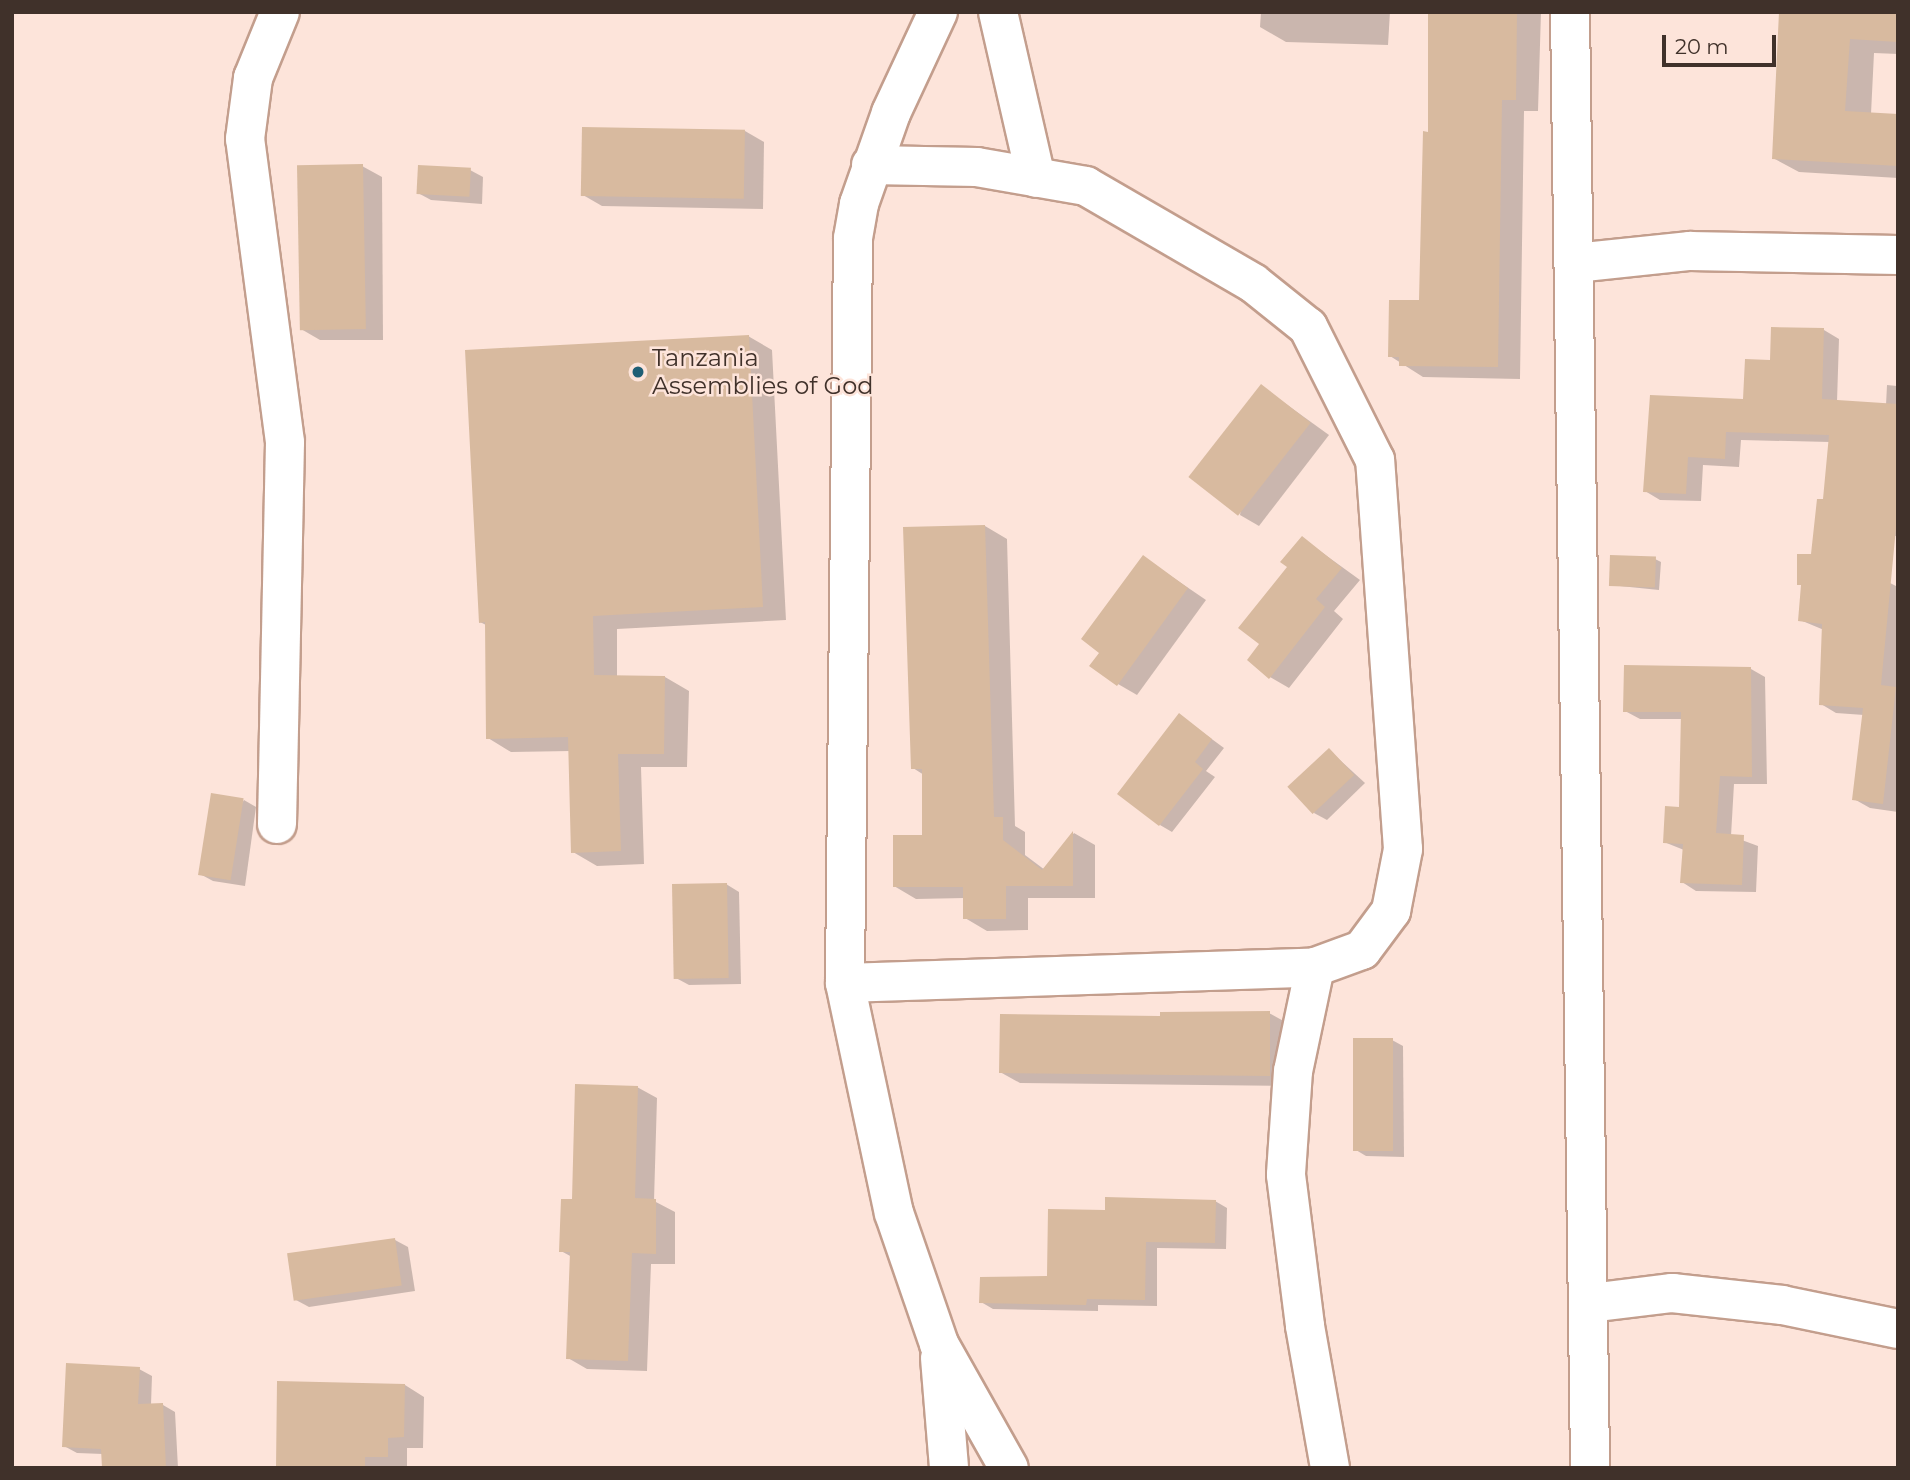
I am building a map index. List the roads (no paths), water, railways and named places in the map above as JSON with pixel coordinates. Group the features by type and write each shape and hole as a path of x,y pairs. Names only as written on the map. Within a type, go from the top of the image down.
{"street":[{"path":"277,824 285,442 245,139 253,78 280,12"},
{"path":"938,12 872,165 853,237 845,983 894,1213 939,1344 1009,1468"},
{"path":"998,12 1036,177"},
{"path":"1570,12 1590,1303 1590,1468"},
{"path":"845,983 1315,967 1362,950 1391,911 1403,849 1375,460 1308,327 1253,283 1086,186 976,167 872,165"},
{"path":"1575,263 1690,251 1898,255"},
{"path":"1315,967 1293,1072 1286,1175 1330,1468"},
{"path":"1590,1303 1672,1293 1782,1305 1898,1329"},
{"path":"939,1344 949,1468"}],"place":[{"name":"Tanzania Assemblies of God","path":"638,372"}]}
